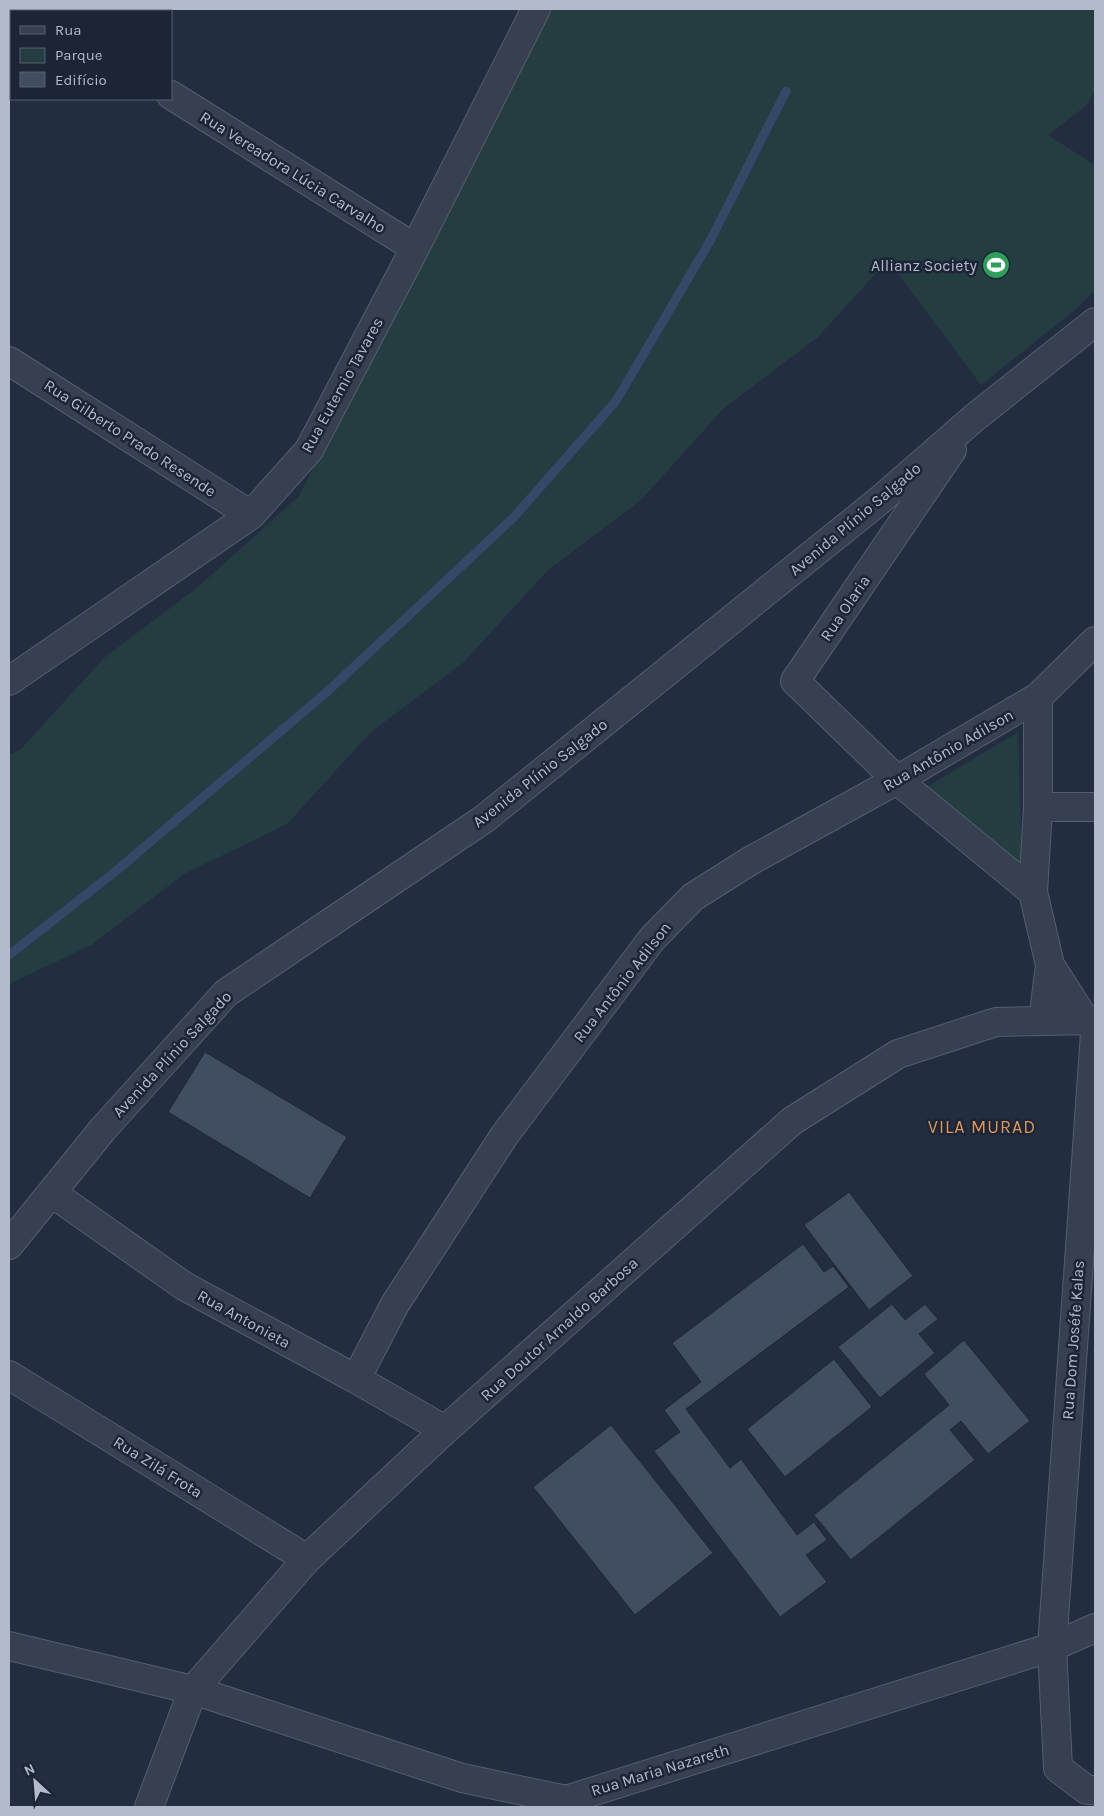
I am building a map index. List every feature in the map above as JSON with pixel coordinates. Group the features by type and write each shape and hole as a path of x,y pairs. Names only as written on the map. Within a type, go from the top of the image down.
{"street":[{"name":"Rua Eutemio Tavares","path":"9,681 252,515 309,450 415,248 536,9"},
{"name":"Rua Vereadora Lúcia Carvalho","path":"172,96 415,248"},
{"name":"Avenida Plínio Salgado","path":"9,1245 103,1129 226,993 484,819 880,500 974,418 1095,322"},
{"name":"Rua Gilberto Prado Resende","path":"9,360 252,515"},
{"name":"Rua Olaria","path":"897,780 795,681 974,418"},
{"name":"Rua Antônio Adilson","path":"356,1380 395,1304 504,1136 652,939 693,897 750,861 897,780 1038,697 1095,641"},
{"path":"1038,697 1038,807 1033,892 1050,965 1043,1021"},
{"path":"897,780 1033,892"},
{"path":"1038,807 1095,807"},
{"path":"1050,965 1092,1024"},
{"name":"Rua Doutor Arnaldo Barbosa","path":"149,1807 193,1690 307,1560 445,1430 792,1121 898,1054 996,1022 1043,1021 1092,1024"},
{"name":"Rua Dom Joséfe Kalas","path":"1092,1024 1052,1647 1058,1768 1087,1790 1095,1790"},
{"name":"Rua Antonieta","path":"52,1193 184,1286 445,1430"},
{"name":"Rua Zilá Frota","path":"9,1375 307,1560"},
{"name":"Rua Maria Nazareth","path":"9,1646 193,1690 462,1778 566,1800 1052,1647 1095,1628"}],"green space":[{"path":"551,9 1095,9 1095,90 1087,105 1048,135 1095,165 1095,290 1076,309 981,385 888,260 818,337 724,408 641,500 548,570 464,662 371,732 287,824 184,874 91,945 9,984 9,755 21,749 105,657 198,587 299,496"},
{"path":"1018,732 1022,863 925,788"}],"building":[{"path":"205,1052 347,1137 310,1198 168,1112"},
{"path":"849,1192 913,1276 869,1310 804,1225"},
{"path":"803,1244 824,1272 833,1266 849,1287 686,1409 730,1468 741,1459 797,1535 814,1522 827,1540 806,1555 827,1582 780,1617 654,1451 680,1432 664,1410 701,1382 672,1343"},
{"path":"892,1304 905,1320 925,1304 938,1319 919,1334 935,1353 880,1398 838,1347"},
{"path":"964,1340 1030,1421 988,1454 961,1421 950,1430 975,1460 851,1560 814,1515 949,1405 924,1374"},
{"path":"834,1359 872,1407 785,1477 747,1429"},
{"path":"611,1425 713,1553 635,1615 533,1487"}],"waterway":[{"path":"9,955 116,871 328,691 514,517 616,401 710,241 786,91"}],"place":[{"name":"Allianz Society","path":"996,265"}],"district":[{"name":"VILA MURAD","path":"982,1127"}]}
